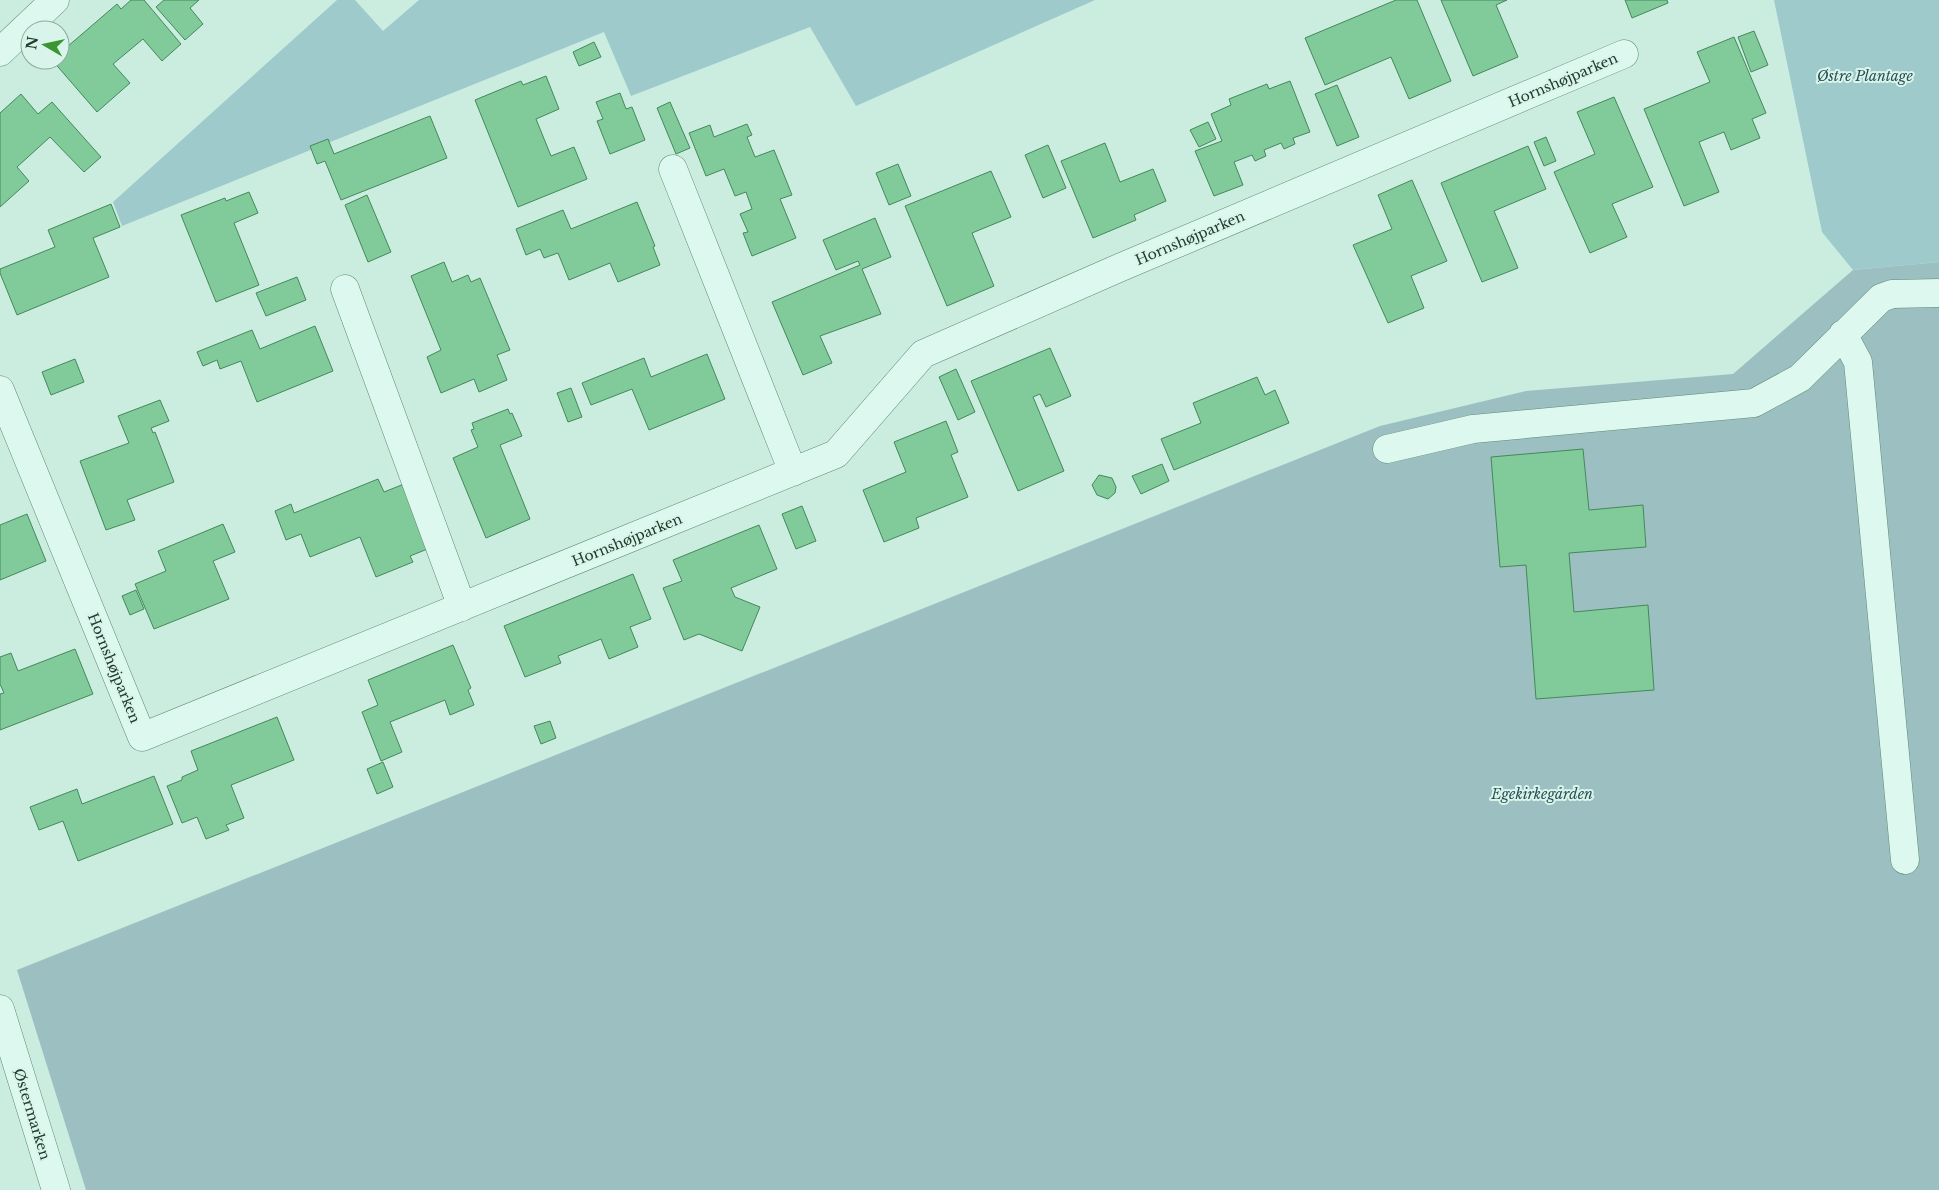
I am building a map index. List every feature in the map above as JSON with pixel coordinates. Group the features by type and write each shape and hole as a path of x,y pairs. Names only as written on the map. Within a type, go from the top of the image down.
{"street":[{"path":"0,52 55,0"},
{"name":"Hornshøjparken","path":"0,390 142,737 836,454 924,354 1128,264 1624,54"},
{"path":"673,169 793,472"},
{"path":"345,290 462,607"},
{"path":"1387,448 1473,428 1754,403 1800,378 1881,298 1892,294 1939,293"},
{"path":"1843,334 1858,362 1905,860"},
{"name":"Østermarken","path":"0,1009 56,1190"}],"green space":[{"path":"337,0 355,0 383,31 419,0 1095,0 856,106 810,27 631,96 604,32 122,226 113,202"},
{"name":"Østre Plantage","path":"1774,0 1939,0 1939,262 1853,270 1822,232"},
{"name":"Egekirkegården","path":"1939,262 1939,1190 86,1190 17,970 1380,426 1526,391 1733,374 1853,270"}],"building":[{"path":"131,0 144,0 181,44 162,61 143,39 113,64 130,83 97,112 61,70 70,70 70,44 117,4 121,9"},
{"path":"164,0 199,0 190,8 203,24 185,40 156,7"},
{"path":"1396,0 1417,0 1451,81 1409,99 1391,57 1325,85 1305,38"},
{"path":"1441,0 1507,0 1496,5 1518,57 1473,76"},
{"path":"1625,0 1667,0 1668,3 1632,18"},
{"path":"1754,31 1768,65 1751,72 1738,37"},
{"path":"1734,37 1766,113 1752,119 1760,138 1731,150 1724,132 1699,142 1719,192 1684,206 1644,109 1710,82 1697,52"},
{"path":"594,42 601,57 579,66 573,52"},
{"path":"546,76 559,109 536,119 551,156 574,147 587,179 518,207 475,100 521,81 523,85"},
{"path":"1290,81 1310,132 1293,138 1295,144 1284,149 1281,143 1264,150 1266,156 1255,161 1252,155 1234,162 1243,185 1214,196 1195,151 1222,141 1211,114 1231,105 1229,99 1267,84 1269,89"},
{"path":"1337,85 1359,137 1337,146 1315,94"},
{"path":"620,93 626,109 632,107 645,140 610,154 597,121 603,119 596,102"},
{"path":"21,94 38,114 52,102 101,157 84,172 50,137 17,167 29,181 0,207 0,113"},
{"path":"1614,97 1653,187 1612,204 1627,237 1590,253 1554,172 1595,154 1577,112"},
{"path":"670,102 690,148 676,154 657,108"},
{"path":"430,116 447,158 341,200 325,161 317,164 310,146 328,139 334,154"},
{"path":"1208,122 1216,139 1199,147 1190,130"},
{"path":"747,124 752,135 747,137 755,157 774,150 792,195 780,199 796,238 752,256 743,233 748,232 740,214 752,209 746,192 735,196 724,169 706,176 689,133 710,125 714,137"},
{"path":"1546,137 1556,161 1544,166 1534,142"},
{"path":"1105,143 1120,182 1153,169 1166,201 1134,215 1136,220 1093,238 1061,161"},
{"path":"1048,145 1066,188 1043,198 1025,155"},
{"path":"1528,146 1546,189 1494,211 1518,268 1482,282 1441,183"},
{"path":"898,164 911,196 889,205 876,173"},
{"path":"991,171 1011,217 972,233 994,286 947,306 905,206"},
{"path":"1412,180 1447,261 1411,276 1424,308 1388,323 1353,245 1392,229 1378,195"},
{"path":"249,192 258,213 234,223 259,285 216,302 181,215 225,198 226,201"},
{"path":"367,195 391,252 368,262 345,205"},
{"path":"637,202 655,246 653,247 660,265 618,282 610,263 569,280 558,253 544,258 540,249 526,255 516,229 563,210 571,229"},
{"path":"111,204 120,227 93,238 109,277 17,315 0,269 55,247 48,230"},
{"path":"875,218 891,257 862,269 881,314 820,336 832,363 803,375 772,302 860,265 858,261 836,270 823,240"},
{"path":"444,262 452,282 468,275 471,282 480,278 510,350 497,355 507,380 479,392 474,379 441,393 427,357 441,350 411,276"},
{"path":"297,277 306,300 266,316 256,293"},
{"path":"315,326 333,371 257,402 241,361 220,369 217,360 203,366 197,352 252,330 260,349"},
{"path":"1050,348 1071,396 1046,407 1040,394 1033,397 1064,471 1018,491 971,381"},
{"path":"707,354 725,399 649,430 632,389 591,405 582,383 644,358 651,377"},
{"path":"75,359 84,382 51,395 42,372"},
{"path":"956,369 975,412 958,420 939,377"},
{"path":"1257,377 1265,395 1275,390 1289,423 1174,470 1161,439 1201,423 1193,403"},
{"path":"571,388 582,417 568,422 557,393"},
{"path":"160,400 169,421 151,428 153,433 155,432 174,482 127,500 135,520 106,530 80,461 129,443 118,416"},
{"path":"508,409 510,414 512,413 522,436 500,445 530,519 486,538 453,458 478,447 471,430 474,429 472,423"},
{"path":"946,421 958,452 951,455 968,497 916,518 919,528 884,542 863,490 906,472 894,442"},
{"path":"1583,449 1589,510 1643,505 1646,547 1569,553 1574,612 1648,605 1654,690 1536,699 1526,565 1500,567 1491,457"},
{"path":"1162,464 1169,481 1141,494 1132,476"},
{"path":"1099,475 1112,478 1116,487 1115,493 1108,499 1097,495 1092,485"},
{"path":"378,479 384,492 404,484 430,548 410,556 413,562 376,577 360,537 310,557 301,534 286,540 275,511 291,504 294,513"},
{"path":"802,506 816,541 796,549 782,514"},
{"path":"27,514 46,561 0,580 0,525"},
{"path":"223,524 235,552 213,561 229,599 154,629 135,584 166,571 158,551"},
{"path":"759,525 777,569 731,588 735,597 760,607 742,651 699,634 684,640 663,588 682,581 673,560"},
{"path":"633,574 651,619 630,627 638,647 609,659 601,639 558,656 561,663 525,677 504,626"},
{"path":"136,590 144,609 130,615 122,596"},
{"path":"453,645 471,688 468,690 474,705 450,715 445,700 390,722 402,752 381,761 362,712 378,705 368,680"},
{"path":"75,649 93,694 0,730 0,694 4,693 0,684 0,657 11,653 18,671"},
{"path":"277,717 294,760 231,785 244,818 226,825 229,830 206,839 197,817 182,823 167,786 182,780 182,777 198,770 191,751"},
{"path":"550,721 556,738 541,744 534,726"},
{"path":"383,762 393,787 377,794 367,769"},
{"path":"154,776 173,824 78,861 63,821 39,830 30,807 77,789 82,804"}]}
